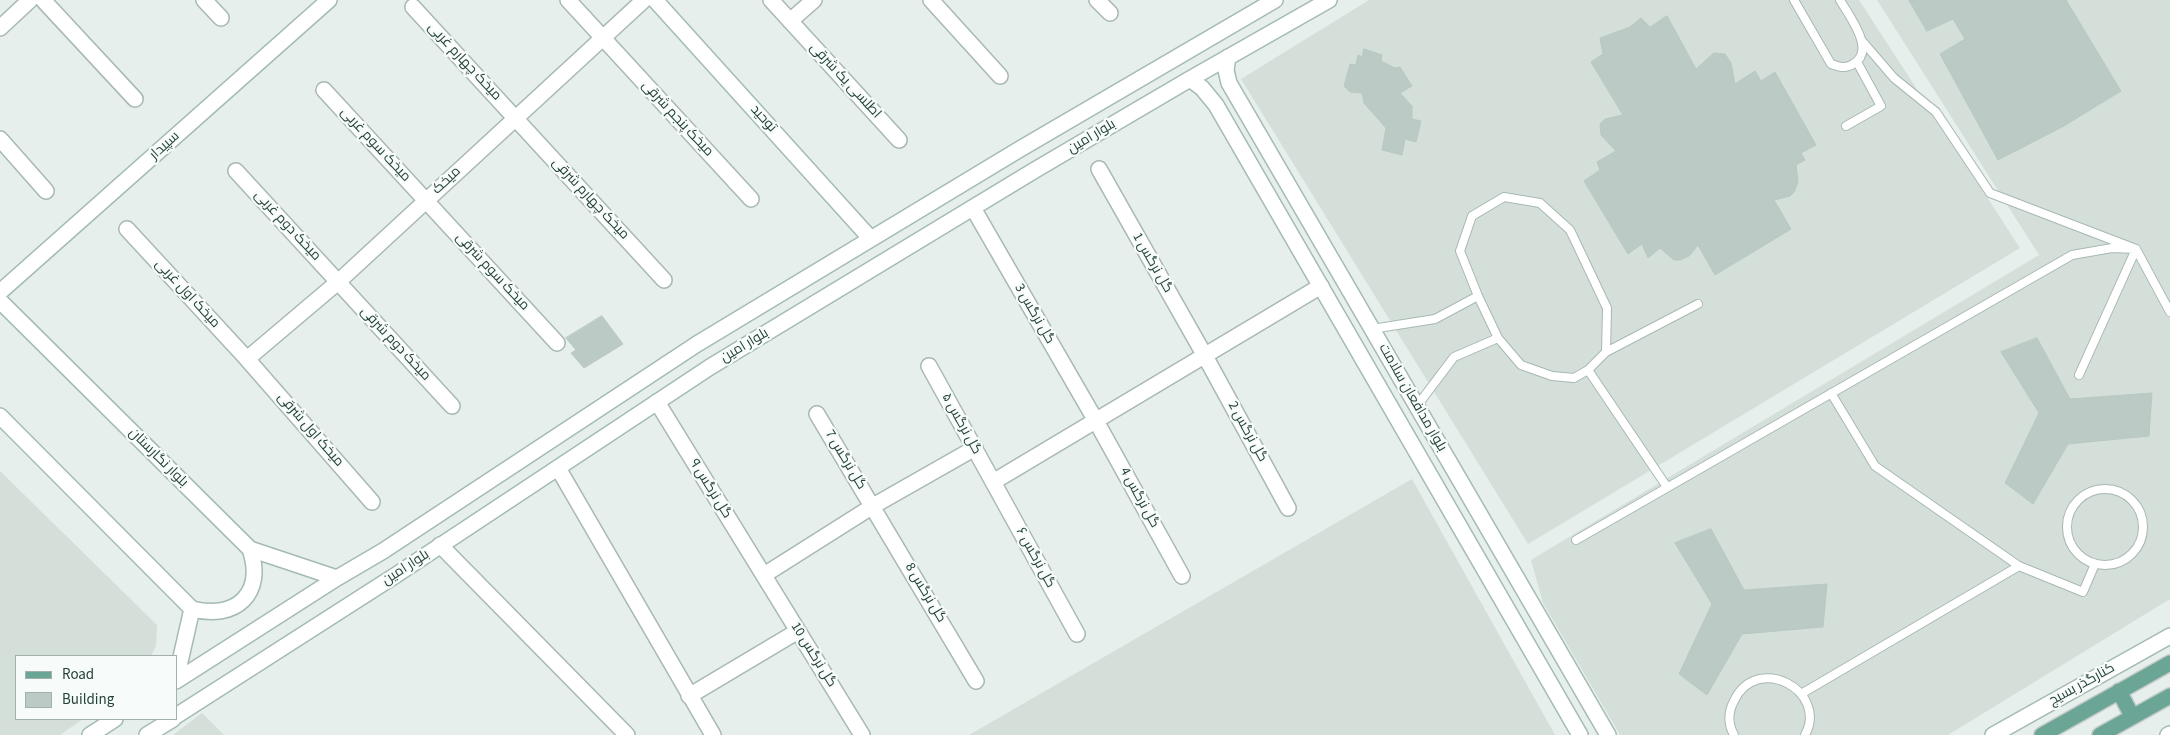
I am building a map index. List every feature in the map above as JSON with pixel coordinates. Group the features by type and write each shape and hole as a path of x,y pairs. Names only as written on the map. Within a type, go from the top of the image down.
{"main road":[{"path":"2042,735 2170,663"},
{"path":"2119,690 2132,716"},
{"path":"2100,735 2170,696"}],"street":[{"path":"0,28 30,0"},
{"path":"42,0 135,99"},
{"path":"204,0 221,18"},
{"name":"سپیدار","path":"0,292 329,0"},
{"name":"میخک پنجم شرقی","path":"568,0 751,199"},
{"name":"میخک","path":"247,359 338,282 644,0"},
{"name":"توحید","path":"655,0 871,239"},
{"name":"اطلسی یک شرقی","path":"770,0 899,140"},
{"path":"790,21 814,0"},
{"path":"931,0 1000,76"},
{"path":"1098,0 1110,13"},
{"name":"بلوار امین","path":"178,679 384,551 697,344 1020,149 1275,0"},
{"name":"بلوار امین","path":"178,715 440,546 710,367 1035,170 1329,0"},
{"name":"میخک چهارم غربی","path":"413,7 516,118"},
{"name":"بلوار مدافعان سلامت","path":"1228,57 1226,70 1229,83 1608,735"},
{"name":"بلوار مدافعان سلامت","path":"1190,79 1202,88 1216,105 1580,735"},
{"name":"میخک سوم غربی","path":"324,90 426,201"},
{"path":"1216,105 1220,94 1225,91 1235,93"},
{"name":"میخک چهارم شرقی","path":"516,118 664,280"},
{"path":"0,139 46,192"},
{"path":"1020,149 1035,170"},
{"name":"گل نرگس 1","path":"1099,169 1205,356"},
{"name":"میخک دوم غربی","path":"236,171 338,282"},
{"name":"میخک سوم شرقی","path":"426,201 558,343"},
{"name":"گل نرگس 3","path":"973,208 1096,421"},
{"name":"میخک اول غربی","path":"127,229 247,359"},
{"name":"میخک دوم شرقی","path":"338,282 452,406"},
{"path":"993,482 1321,286"},
{"name":"بلوار نگارستان","path":"0,302 250,549 338,578"},
{"path":"697,344 710,367"},
{"name":"گل نرگس 2","path":"1205,356 1288,508"},
{"name":"میخک اول شرقی","path":"247,359 372,502"},
{"name":"گل نرگس ۵","path":"929,366 993,482"},
{"name":"گل نرگس ۹","path":"657,402 764,575"},
{"name":"گل نرگس 7","path":"817,414 873,506"},
{"path":"0,416 192,609 205,612 219,612 235,607 248,595 254,579 255,564 250,549"},
{"name":"گل نرگس 4","path":"1096,421 1182,576"},
{"path":"764,575 873,506 974,448"},
{"path":"558,468 713,735"},
{"path":"1438,488 1446,489 1453,486 1458,477"},
{"name":"گل نرگس ۶","path":"993,482 1077,634"},
{"name":"گل نرگس 8","path":"873,506 976,680"},
{"path":"1462,530 1466,522 1473,518 1482,519"},
{"path":"440,546 626,735"},
{"name":"گل نرگس 10","path":"764,575 862,735"},
{"path":"178,671 192,609"},
{"path":"690,696 798,631"},
{"name":"کنارگذر بسیج","path":"1993,735 2170,636"},
{"path":"90,735 113,720"},
{"path":"148,735 171,720"}],"lane":[{"path":"1794,0 1831,64 1845,68 1857,62 1861,56 1863,42"},
{"path":"1840,0 1863,42 1894,78 1936,112 1990,193 2136,249 2170,312"},
{"path":"1846,126 1881,106 1857,62"},
{"path":"1606,352 1607,308 1570,230 1540,203 1504,197 1472,216 1460,251 1478,296 1498,338 1521,365 1552,376 1574,378 1588,370 1606,352 1698,304"},
{"path":"1576,540 2072,255 2112,248 2136,249"},
{"path":"2078,375 2136,249"},
{"path":"1372,329 1435,319 1478,296"},
{"path":"1417,406 1454,357 1498,338"},
{"path":"1588,370 1667,487"},
{"path":"1831,394 1875,466 2020,566 2083,592 2095,564"},
{"path":"2109,488 2122,492 2132,500 2139,511 2142,522 2142,535 2138,546 2130,555 2119,562 2107,565 2095,564 2084,559 2075,551 2069,540 2066,528 2068,514 2074,503 2084,494 2096,489 2109,488"},
{"path":"1801,694 2020,566"},
{"path":"1734,735 1729,719 1736,695 1745,686 1756,680 1768,678 1781,680 1792,685 1801,694 1807,705 1809,718 1805,735"}],"shaded area":[{"path":"1369,0 1859,0 2020,248 1528,544 1241,79"},
{"path":"1877,0 2170,0 2170,599 1948,735 1620,735 1543,603 1531,560 2039,255"},
{"path":"0,471 157,625 156,646 152,655 15,655 15,720 82,720 60,735 0,735"},
{"path":"1412,479 1555,735 969,735"},
{"path":"202,713 224,735 173,735"}],"building":[{"path":"1909,0 2066,0 2121,91 2064,126 1998,160 1940,54 1965,39 1953,19 1927,31"},
{"path":"1667,16 1696,69 1714,53 1725,54 1731,63 1735,84 1755,71 1761,81 1775,72 1816,145 1801,153 1805,160 1796,165 1798,182 1794,192 1790,196 1774,200 1791,229 1715,275 1698,245 1689,256 1680,260 1674,260 1660,248 1648,258 1642,244 1628,254 1584,181 1600,170 1597,162 1616,151 1601,135 1600,124 1605,119 1623,115 1591,62 1603,54 1600,38 1630,27 1641,18 1650,27"},
{"path":"1364,49 1382,55 1381,61 1395,68 1400,67 1412,86 1400,93 1412,106 1412,119 1421,121 1416,142 1405,139 1402,155 1382,150 1386,128 1364,103 1362,93 1350,92 1344,86 1350,64 1356,65 1358,55 1362,57"},
{"path":"602,316 623,344 584,368 571,353 576,350 566,338"},
{"path":"2037,338 2070,399 2152,393 2149,436 2068,444 2033,504 2005,483 2039,413 2001,352"},
{"path":"1711,529 1744,590 1827,584 1823,627 1742,634 1707,695 1679,674 1712,604 1675,543"}]}
